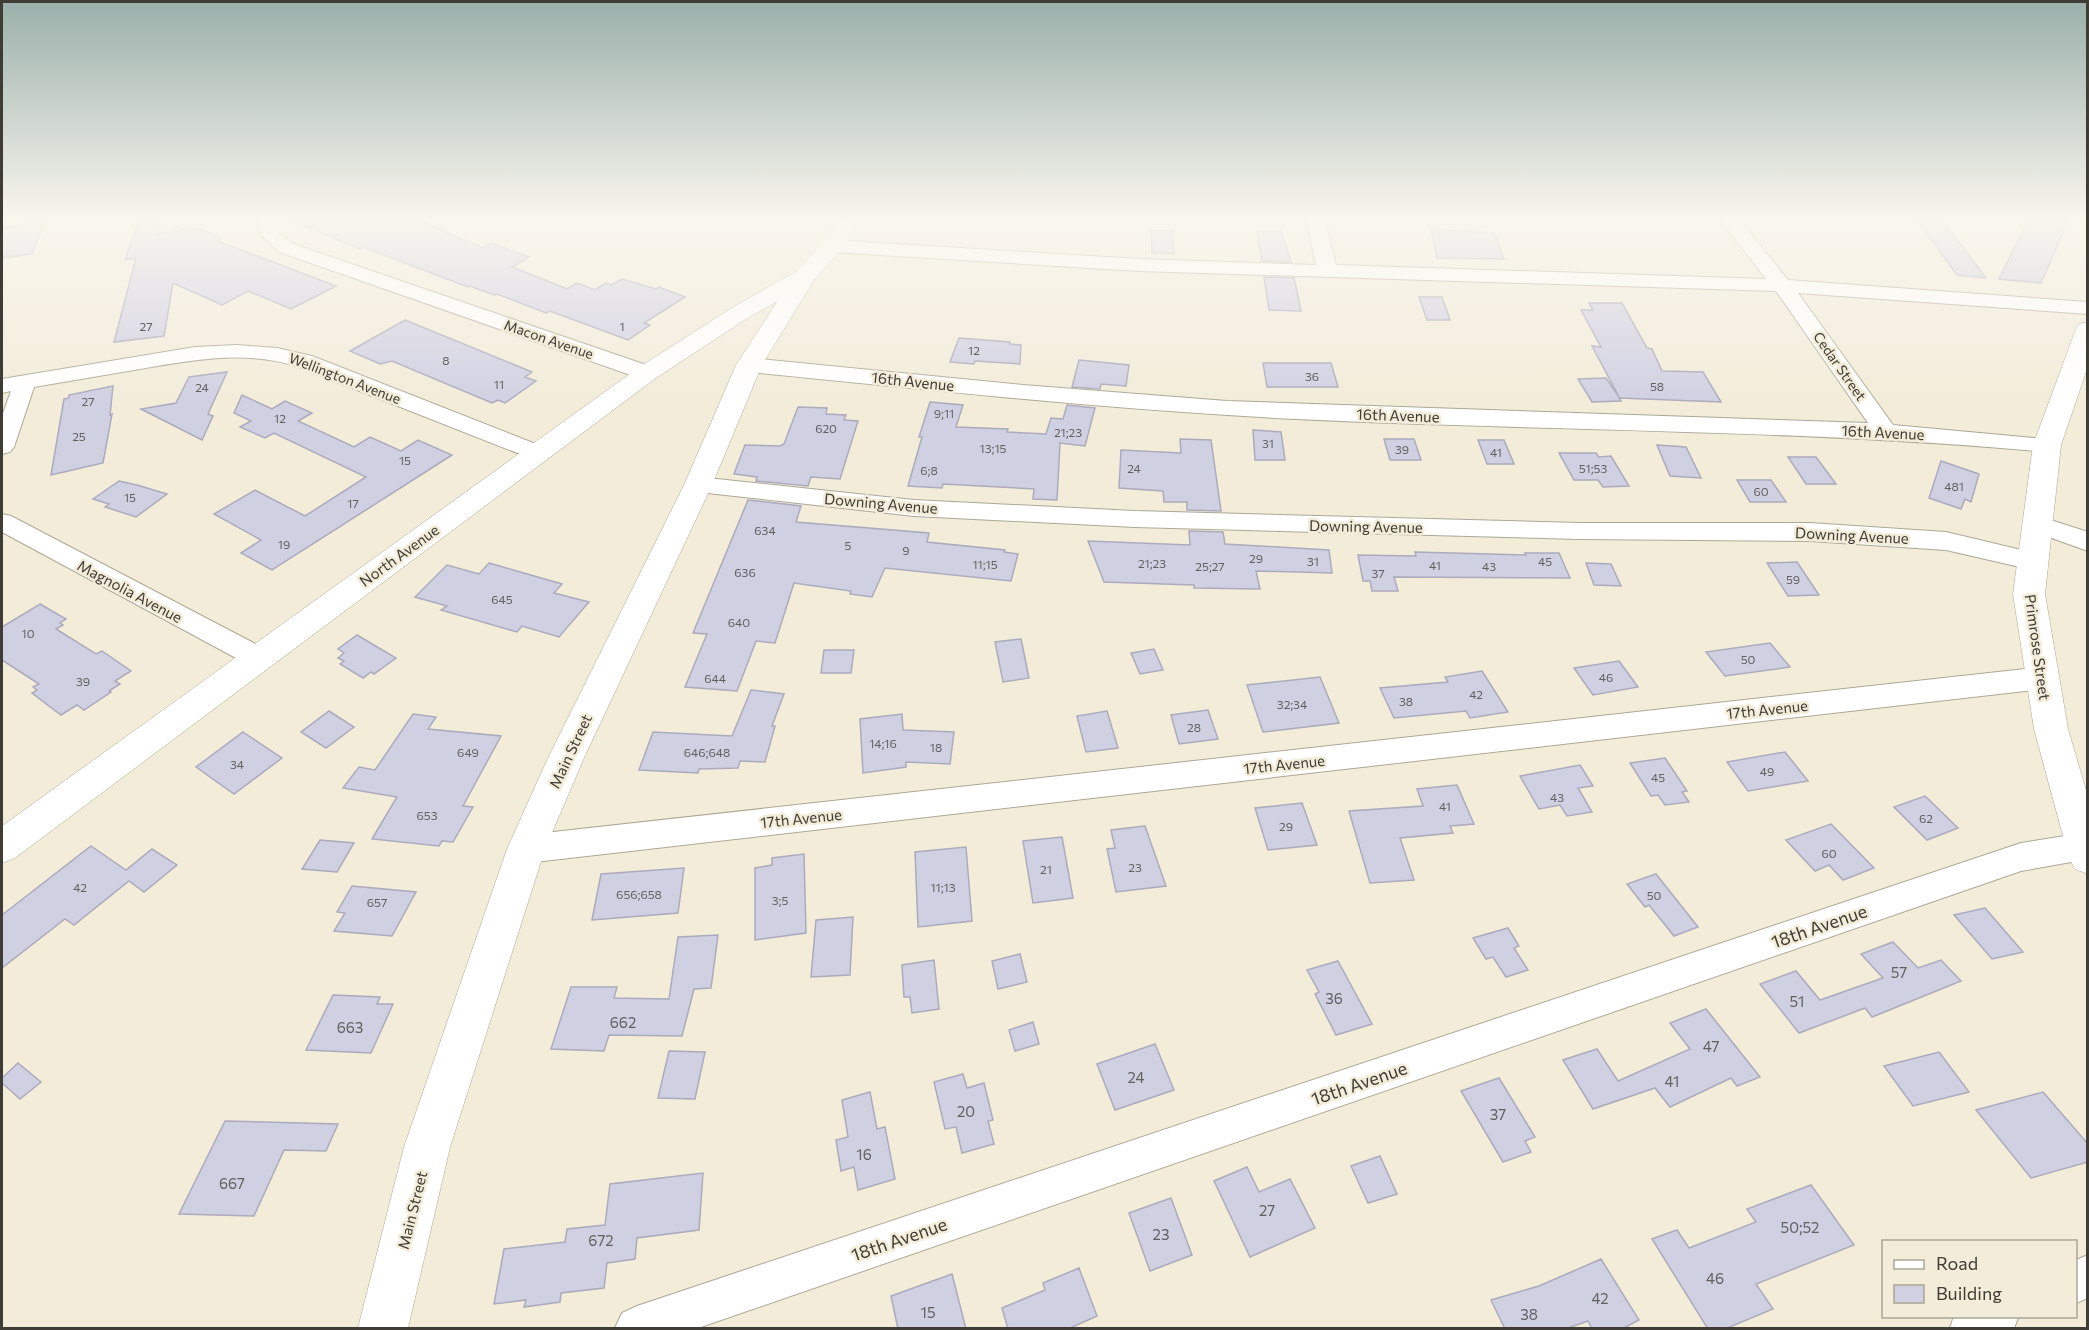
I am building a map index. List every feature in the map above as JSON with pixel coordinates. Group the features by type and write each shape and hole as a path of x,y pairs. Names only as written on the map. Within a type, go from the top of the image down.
{"main road":[{"name":"North Avenue","path":"2,847 647,373 738,314 800,279"},
{"name":"Main Street","path":"383,1329 427,1147 526,849 566,758 698,485 749,365 803,279"},
{"name":"Primrose Street","path":"2085,853 2059,761 2042,678 2029,594 2047,445 2088,329"}],"street":[{"name":"Macon Avenue","path":"376,279 647,373"},
{"path":"1601,279 1781,285 2088,308"},
{"name":"Cedar Street","path":"1776,279 1802,311 1885,431"},
{"name":"Wellington Avenue","path":"2,386 195,353 268,352 304,361 538,453"},
{"name":"16th Avenue","path":"749,365 1143,403 1298,412 1885,431 2047,445"},
{"path":"2,447 25,382"},
{"name":"Downing Avenue","path":"698,485 914,508 1123,518 1543,530 1810,532 1946,541 2033,561"},
{"name":"Magnolia Avenue","path":"2,522 259,658"},
{"path":"2038,524 2088,542"},
{"name":"17th Avenue","path":"526,849 2042,678"},
{"name":"18th Avenue","path":"637,1329 2021,857 2085,853"},
{"path":"1971,1329 1996,1318"}],"building":[{"path":"130,279 318,279 336,286 291,309 248,291 222,305 173,283 164,336 114,342"},
{"path":"447,279 542,279 567,289 577,283 595,290 606,283 611,285 622,279 656,289 659,287 685,297 644,323 650,325 628,340 550,311 546,313 497,294"},
{"path":"1264,279 1294,279 1301,311 1269,310"},
{"path":"2000,279 2043,279 2041,283"},
{"path":"1419,297 1442,297 1450,320 1427,320"},
{"path":"1589,303 1622,303 1647,348 1652,349 1662,371 1703,372 1721,402 1619,398 1621,401 1592,402 1578,379 1606,378 1619,397 1592,346 1601,347 1581,310 1593,310"},
{"path":"405,320 532,372 525,377 536,381 505,403 498,400 492,403 392,361 380,364 350,351"},
{"path":"959,338 1021,345 1020,364 950,362"},
{"path":"1079,360 1129,365 1126,386 1101,384 1100,389 1072,387"},
{"path":"1263,363 1331,363 1338,387 1267,387"},
{"path":"227,372 208,414 213,416 202,440 141,409 176,403 189,377"},
{"path":"113,386 110,415 112,414 103,463 51,475 64,399 69,398 69,395"},
{"path":"242,395 272,409 285,401 312,413 298,421 354,447 370,437 401,451 418,440 452,455 272,570 241,553 261,540 214,514 255,490 305,516 366,477 274,433 265,438 240,427 251,421 234,413"},
{"path":"930,402 963,405 956,427 1008,429 1007,432 1046,434 1051,418 1063,419 1067,405 1095,408 1085,446 1060,443 1057,500 1033,499 1034,489 943,484 942,488 908,486"},
{"path":"798,407 827,408 826,414 846,415 844,420 858,421 840,479 811,477 808,486 756,481 757,477 734,474 745,445 780,446 784,444"},
{"path":"1253,430 1281,432 1285,460 1255,460"},
{"path":"1180,439 1211,440 1221,511 1187,510 1187,502 1164,502 1163,491 1119,488 1121,450 1181,453"},
{"path":"1384,439 1414,439 1421,460 1390,460"},
{"path":"1478,440 1504,440 1514,464 1487,464"},
{"path":"1657,445 1686,447 1701,478 1670,476"},
{"path":"1559,453 1596,453 1599,457 1611,456 1629,486 1603,487 1598,480 1574,480"},
{"path":"1788,457 1816,457 1836,484 1806,484"},
{"path":"1941,461 1979,474 1971,502 1965,499 1961,509 1929,498"},
{"path":"1737,480 1771,480 1786,502 1750,502"},
{"path":"119,481 167,494 136,517 105,507 109,504 93,499"},
{"path":"748,500 801,506 796,522 929,533 927,542 1005,550 1004,552 1018,554 1011,581 885,568 872,597 850,594 851,591 794,583 775,643 756,641 737,691 685,687 707,634 693,633"},
{"path":"1189,531 1223,532 1225,544 1329,550 1332,573 1256,571 1260,589 1194,588 1194,585 1104,582 1088,541 1190,545"},
{"path":"1415,552 1526,555 1525,553 1559,553 1570,578 1394,577 1398,591 1372,591 1370,581 1363,581 1358,555 1416,556"},
{"path":"1797,562 1819,595 1788,596 1767,563"},
{"path":"489,563 562,584 554,593 589,602 559,637 522,626 517,632 441,610 447,606 415,597 447,565 479,574"},
{"path":"1586,563 1611,564 1621,586 1594,585"},
{"path":"40,604 66,619 60,623 63,625 56,629 96,654 102,651 131,671 115,681 120,684 109,691 111,692 84,710 77,705 61,715 32,693 37,690 33,687 39,684 2,660 2,627"},
{"path":"357,635 396,658 374,674 371,672 363,678 340,664 344,661 338,658 344,653 338,649"},
{"path":"1021,639 1029,678 1003,682 995,642"},
{"path":"1770,643 1790,667 1725,676 1706,652"},
{"path":"1154,649 1163,670 1140,674 1131,653"},
{"path":"824,650 854,650 851,673 821,673"},
{"path":"1619,661 1638,687 1593,695 1574,668"},
{"path":"1482,671 1508,712 1470,718 1466,711 1394,718 1380,688 1448,682 1445,677"},
{"path":"1320,677 1339,723 1263,732 1247,685"},
{"path":"751,690 784,694 772,726 775,726 765,762 740,761 738,768 699,769 698,773 639,770 653,732 732,736"},
{"path":"1208,710 1218,739 1179,744 1171,715"},
{"path":"329,711 354,727 326,748 301,732"},
{"path":"1107,711 1118,748 1086,752 1077,716"},
{"path":"413,714 436,717 428,729 501,736 463,806 473,807 453,842 442,841 439,846 372,839 397,797 343,788 359,767 375,770"},
{"path":"902,714 903,730 954,732 950,764 906,762 906,767 863,773 860,719"},
{"path":"243,732 282,758 234,794 196,767"},
{"path":"1785,752 1808,781 1748,791 1727,762"},
{"path":"1665,758 1687,791 1682,792 1689,802 1665,805 1658,795 1651,796 1630,763"},
{"path":"1580,765 1593,786 1578,788 1592,812 1567,816 1560,805 1539,809 1520,776"},
{"path":"1457,785 1474,824 1450,826 1453,833 1400,838 1414,880 1370,883 1349,811 1423,806 1417,789"},
{"path":"1925,796 1958,828 1927,840 1894,807"},
{"path":"1302,803 1317,845 1268,850 1255,808"},
{"path":"1831,824 1874,868 1843,880 1829,865 1815,871 1786,840"},
{"path":"1145,826 1166,886 1116,892 1107,849 1115,848 1111,830"},
{"path":"1062,837 1073,898 1033,903 1023,841"},
{"path":"320,840 354,843 337,872 302,869"},
{"path":"91,846 126,870 152,849 177,865 144,892 129,881 74,925 65,919 2,968 2,915"},
{"path":"966,847 972,921 918,927 915,852"},
{"path":"804,854 806,933 755,940 755,868 772,865 772,858"},
{"path":"684,868 678,913 592,920 601,874"},
{"path":"1656,874 1698,927 1674,936 1649,905 1645,907 1627,884"},
{"path":"352,886 416,892 392,936 334,931 345,913 337,912"},
{"path":"1985,908 2023,952 1992,959 1954,915"},
{"path":"853,917 850,975 811,977 816,920"},
{"path":"1508,928 1519,946 1514,948 1528,970 1506,977 1493,957 1486,959 1473,938"},
{"path":"718,935 711,988 694,989 682,1036 609,1035 604,1051 551,1049 571,987 617,987 614,998 669,999 678,937"},
{"path":"1893,942 1918,968 1941,960 1961,981 1872,1017 1865,1008 1799,1033 1760,984 1796,971 1820,1000 1883,978 1861,954"},
{"path":"1020,954 1027,982 998,989 992,961"},
{"path":"934,960 939,1009 912,1013 910,997 904,997 902,965"},
{"path":"1338,961 1372,1024 1336,1035 1315,994 1319,992 1307,970"},
{"path":"333,995 380,997 377,1004 393,1004 371,1053 306,1050"},
{"path":"1706,1009 1760,1077 1737,1086 1731,1078 1670,1107 1655,1088 1593,1109 1563,1060 1597,1049 1618,1081 1690,1049 1670,1023"},
{"path":"1033,1022 1039,1044 1015,1051 1009,1030"},
{"path":"1155,1044 1174,1090 1115,1110 1097,1064"},
{"path":"669,1051 705,1052 695,1099 658,1098"},
{"path":"1939,1052 1969,1092 1913,1106 1884,1066"},
{"path":"18,1063 41,1082 20,1099 2,1083 2,1078"},
{"path":"963,1074 967,1088 984,1083 993,1120 988,1121 994,1144 962,1153 956,1127 945,1129 934,1082"},
{"path":"1499,1078 1535,1137 1525,1141 1531,1152 1503,1162 1461,1091"},
{"path":"870,1092 877,1129 885,1127 895,1179 858,1190 854,1167 841,1171 836,1140 848,1137 842,1100"},
{"path":"2043,1092 2088,1144 2088,1162 2031,1178 1976,1110"},
{"path":"225,1121 338,1124 326,1151 284,1150 254,1216 179,1214"},
{"path":"1380,1156 1397,1194 1368,1203 1351,1166"},
{"path":"1247,1167 1259,1192 1290,1179 1315,1228 1250,1257 1214,1181"},
{"path":"703,1173 699,1230 637,1238 635,1259 607,1263 604,1288 561,1293 560,1302 524,1307 526,1300 494,1304 504,1249 565,1242 567,1229 605,1225 610,1184"},
{"path":"1811,1185 1854,1245 1756,1284 1773,1309 1725,1329 1708,1329 1652,1239 1677,1230 1689,1248 1756,1222 1747,1209"},
{"path":"1171,1198 1192,1255 1150,1271 1129,1213"},
{"path":"1601,1259 1639,1320 1622,1329 1592,1329 1588,1321 1565,1329 1505,1329 1491,1300 1539,1286"},
{"path":"1079,1268 1097,1316 1068,1329 1008,1329 1002,1308 1045,1290 1043,1283"},
{"path":"952,1274 966,1329 898,1329 891,1296"}]}
